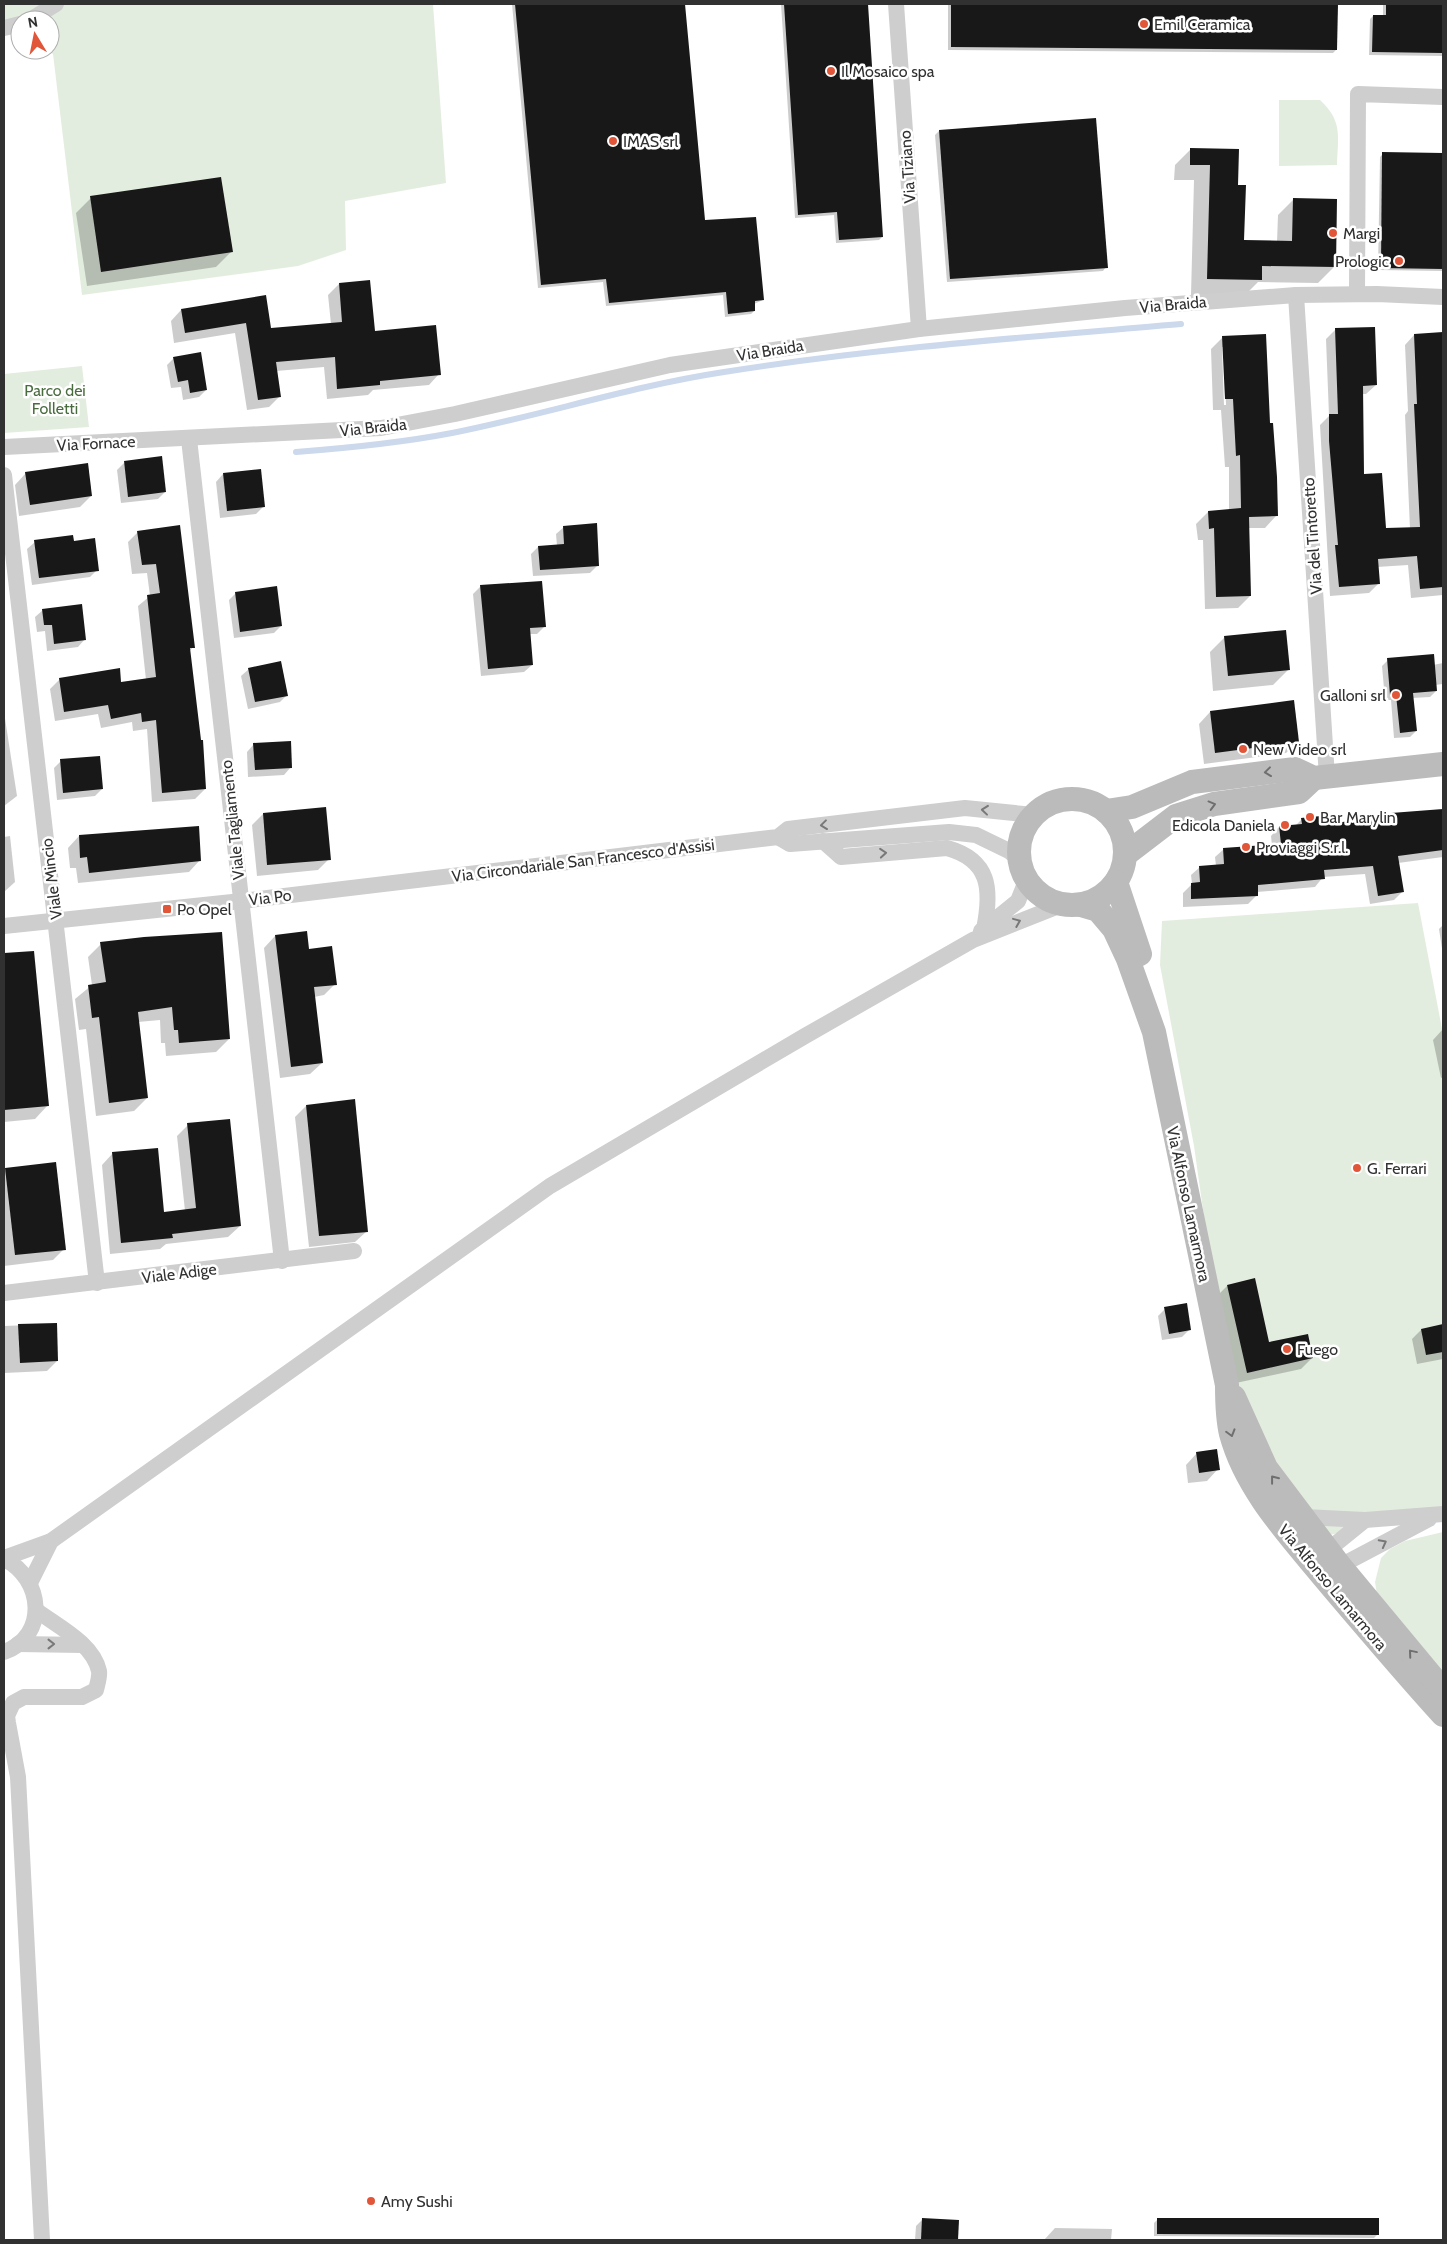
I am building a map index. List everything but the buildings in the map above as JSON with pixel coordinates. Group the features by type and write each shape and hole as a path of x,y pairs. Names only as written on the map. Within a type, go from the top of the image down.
{"street":[{"name":"Via Tiziano","path":"896,4 919,329"},
{"path":"1357,294 1358,94 1443,96"},
{"name":"Via Braida","path":"189,439 381,428 456,414 670,365 919,329 1180,303 1296,295 1357,294 1443,297"},
{"name":"Via del Tintoretto","path":"1296,295 1321,778"},
{"name":"Via Fornace","path":"4,447 189,439"},
{"name":"Viale Tagliamento","path":"189,439 282,1261"},
{"name":"Viale Mincio","path":"4,476 96,1283"},
{"path":"1106,811 1132,807 1192,782 1295,769 1321,778 1443,764"},
{"path":"1125,855 1176,816 1214,804 1299,792 1321,778"},
{"path":"4,1559 51,1541 550,1186 978,934 1018,901 1022,870 1019,843 1024,828 1034,815 1046,805 1061,800 1077,799 1092,803 1106,811 1121,830 1125,855 1123,869 1116,882 1095,900 1071,905 978,934"},
{"name":"Via Circondariale San Francesco d'Assisi","path":"387,883 778,837 788,829 965,808 1034,815"},
{"name":"Via Circondariale San Francesco d'Assisi","path":"778,837 790,844 949,832 976,835 1009,851 1042,896 1071,905 1098,910 1114,929 1128,959 1152,1023"},
{"path":"823,841 840,857 947,848 962,852 980,866 987,883 989,905 978,934"},
{"path":"1116,882 1142,961 1152,1023"},
{"name":"Via Po","path":"4,926 242,901 387,883"},
{"name":"Via Alfonso Lamarmora","path":"1152,1023 1227,1384 1227,1415 1231,1435 1250,1478 1279,1523 1390,1657 1443,1715"},
{"name":"Viale Adige","path":"4,1293 354,1251"},
{"name":"Via Alfonso Lamarmora","path":"1227,1384 1266,1468 1304,1517 1330,1560 1380,1631 1390,1657"},
{"name":"Via Alfonso Lamarmora","path":"1258,1492 1287,1517 1330,1560 1443,1690"},
{"path":"1304,1517 1365,1520 1439,1515"},
{"path":"1330,1560 1439,1515"},
{"path":"1330,1560 1365,1520"},
{"path":"30,1583 51,1541"},
{"path":"4,1559 14,1564 30,1583 35,1596 36,1610 27,1634 11,1648"},
{"path":"36,1610 83,1644 93,1656 100,1673 96,1690 82,1696 24,1697 13,1703 8,1716 18,1777 42,2240"},
{"path":"11,1648 83,1644"}],"green space":[{"path":"4,4 433,4 446,183 345,201 346,250 298,266 82,295 54,60 60,60 60,10 10,10 10,30 4,29"},
{"path":"1279,100 1320,100 1333,115 1336,122 1338,130 1337,165 1279,166"},
{"name":"Parco dei Folletti","path":"82,366 89,427 4,433 4,374"},
{"path":"1418,903 1443,1034 1443,1509 1308,1540 1230,1401 1194,1146 1160,965 1162,921"},
{"path":"1443,1532 1443,1683 1379,1607 1375,1582 1381,1558 1390,1549 1405,1541"}],"waterway":[{"path":"296,452 374,445 452,433 655,385 724,372 838,356 952,344 1181,324"}],"place":[{"name":"Emil Ceramica","path":"1144,24"},
{"name":"Il Mosaico spa","path":"831,71"},
{"name":"IMAS srl","path":"613,141"},
{"name":"Margi","path":"1333,233"},
{"name":"Prologic","path":"1399,261"},
{"name":"Galloni srl","path":"1396,695"},
{"name":"New Video srl","path":"1243,749"},
{"name":"Bar Marylin","path":"1310,817"},
{"name":"Edicola Daniela","path":"1285,825"},
{"name":"Proviaggi S.r.l.","path":"1246,847"},
{"name":"Po Opel","path":"167,909"},
{"name":"G. Ferrari","path":"1357,1168"},
{"name":"Fuego","path":"1287,1349"},
{"name":"Amy Sushi","path":"371,2201"}]}
